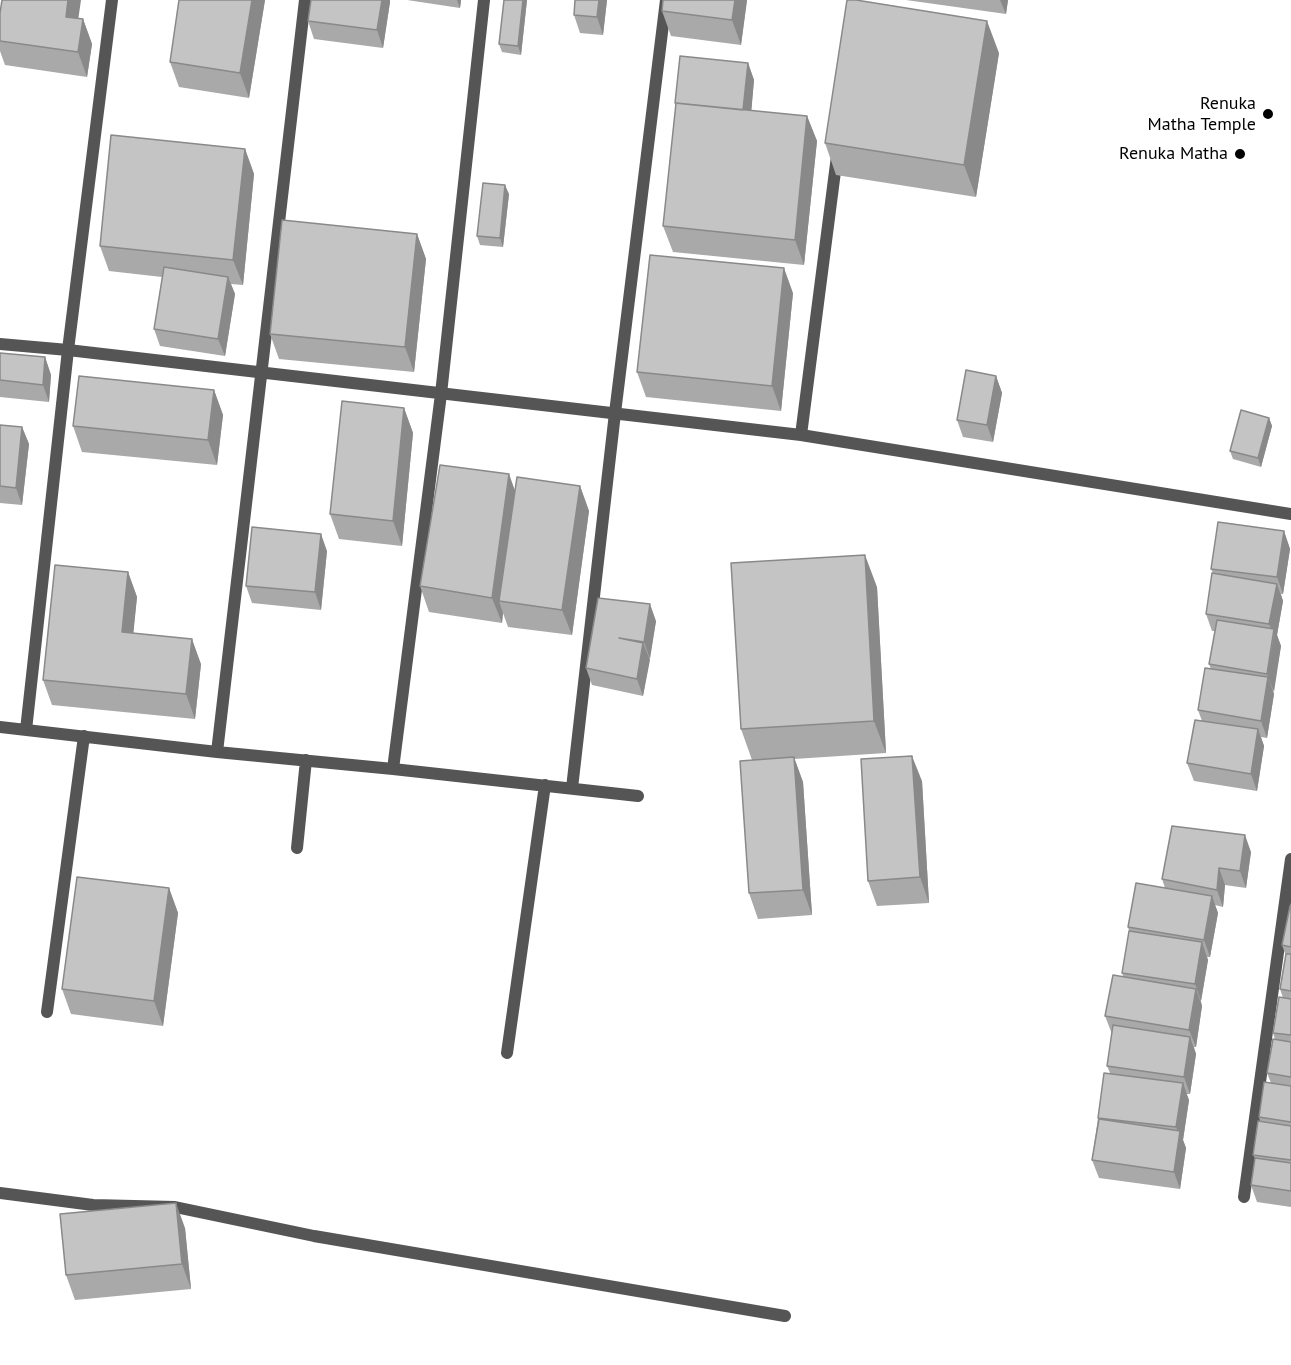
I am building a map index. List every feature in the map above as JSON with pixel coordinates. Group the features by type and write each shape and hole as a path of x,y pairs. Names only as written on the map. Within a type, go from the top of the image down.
{"street":[{"path":"26,730 68,350 112,0"},
{"path":"217,752 305,0"},
{"path":"393,769 441,394 484,0"},
{"path":"572,788 666,0"},
{"path":"801,435 839,139"},
{"path":"0,344 801,435 1291,514"},
{"path":"0,727 638,796"},
{"path":"47,1012 84,736"},
{"path":"297,848 306,760"},
{"path":"507,1053 545,785"},
{"path":"1245,1197 1291,859"},
{"path":"0,1193 93,1205 175,1207 315,1236 785,1316"}],"building":[{"path":"2,0 68,0 66,17 83,19 78,52 0,41"},
{"path":"179,0 252,0 240,73 170,62"},
{"path":"311,0 382,0 377,30 308,21"},
{"path":"504,0 523,0 518,46 499,44"},
{"path":"575,0 599,0 597,17 574,15"},
{"path":"663,0 735,0 732,20 662,11"},
{"path":"847,0 987,21 964,165 825,143"},
{"path":"680,56 748,63 743,110 675,103"},
{"path":"676,103 807,116 795,240 663,226"},
{"path":"111,135 245,149 233,260 100,246"},
{"path":"483,183 505,185 500,238 477,236"},
{"path":"282,220 417,234 405,347 270,334"},
{"path":"650,255 784,268 772,386 637,372"},
{"path":"164,267 228,277 218,339 154,329"},
{"path":"0,353 45,357 43,385 0,380"},
{"path":"966,370 996,376 987,425 957,420"},
{"path":"79,376 214,390 208,440 73,426"},
{"path":"342,401 404,408 393,521 330,514"},
{"path":"1241,410 1269,418 1258,458 1230,451"},
{"path":"0,425 22,427 16,488 0,486"},
{"path":"440,465 509,474 492,598 420,586"},
{"path":"517,477 580,486 562,610 499,601"},
{"path":"1218,522 1284,531 1277,577 1211,569"},
{"path":"252,527 321,534 315,592 246,586"},
{"path":"865,555 874,721 741,729 731,563"},
{"path":"55,565 128,572 122,632 192,639 186,694 43,680"},
{"path":"1212,573 1277,584 1269,624 1206,614"},
{"path":"598,598 650,604 644,642 619,638 643,643 637,679 586,668"},
{"path":"1217,620 1274,629 1267,674 1209,664"},
{"path":"1205,668 1268,677 1261,721 1198,710"},
{"path":"1195,720 1258,729 1251,774 1187,763"},
{"path":"912,756 920,877 868,881 861,759"},
{"path":"794,757 803,890 749,893 740,761"},
{"path":"1172,826 1245,835 1240,871 1219,868 1217,890 1162,879"},
{"path":"77,877 169,888 154,1001 62,989"},
{"path":"1136,883 1212,896 1204,940 1128,927"},
{"path":"1291,907 1291,947 1282,945"},
{"path":"1129,931 1202,942 1195,984 1122,973"},
{"path":"1286,954 1291,954 1291,991 1280,989"},
{"path":"1113,975 1196,989 1189,1030 1105,1016"},
{"path":"1279,997 1291,999 1291,1035 1273,1033"},
{"path":"1113,1025 1190,1037 1184,1077 1107,1066"},
{"path":"1273,1039 1291,1042 1291,1077 1267,1073"},
{"path":"1104,1073 1183,1083 1176,1127 1098,1118"},
{"path":"1264,1082 1291,1086 1291,1122 1259,1117"},
{"path":"1099,1119 1180,1131 1174,1172 1092,1160"},
{"path":"1258,1121 1291,1126 1291,1160 1253,1155"},
{"path":"1255,1158 1291,1163 1291,1191 1251,1185"},
{"path":"176,1203 182,1264 66,1275 60,1214"}],"place":[{"name":"Renuka Matha Temple","path":"1268,114"},
{"name":"Renuka Matha","path":"1240,154"}]}
